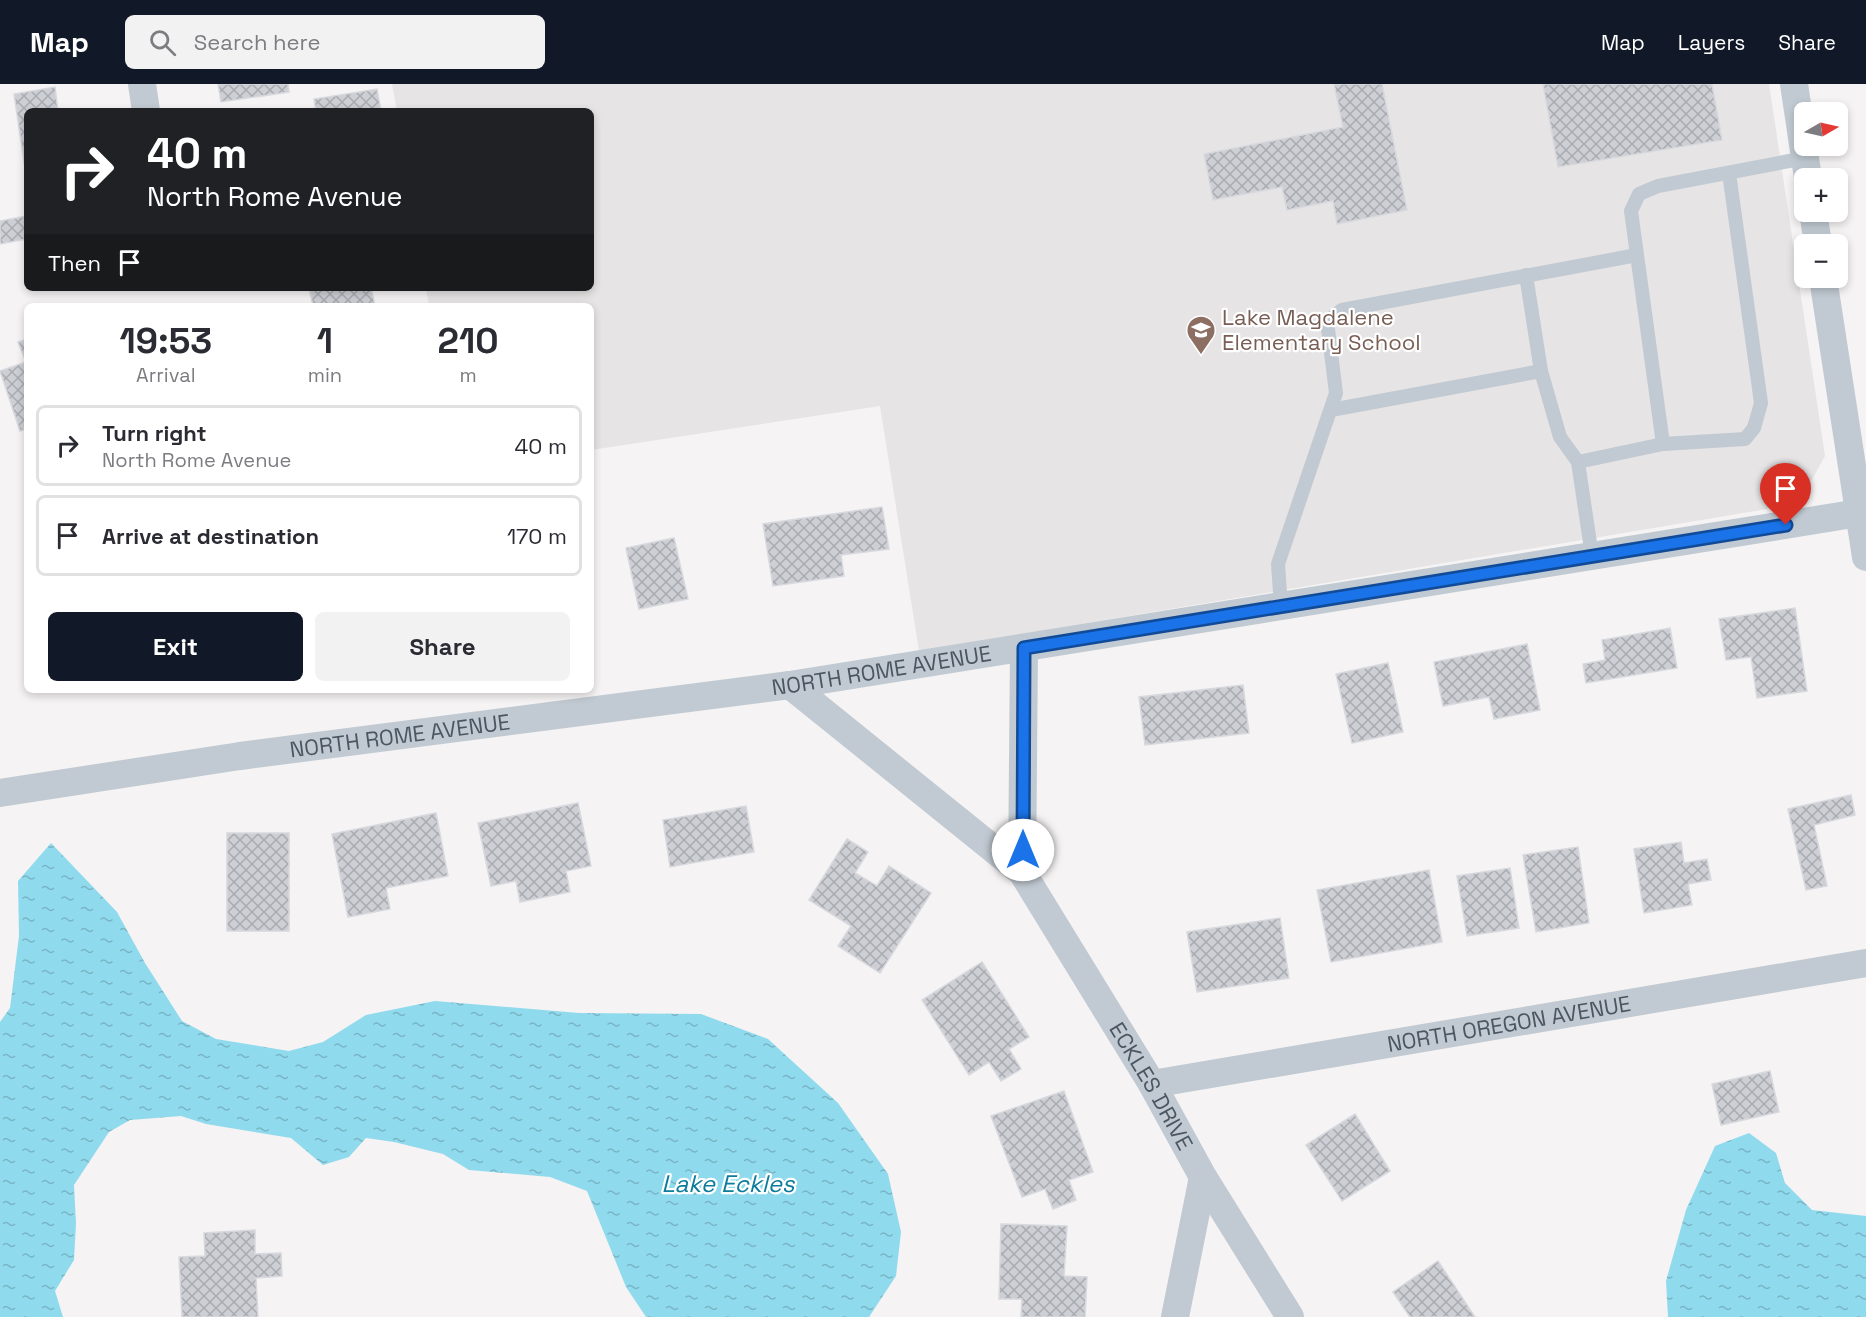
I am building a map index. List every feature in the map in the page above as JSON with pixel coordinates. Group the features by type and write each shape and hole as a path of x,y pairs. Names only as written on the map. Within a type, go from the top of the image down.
{"street":[{"path":"142,84 146,108"},
{"path":"1794,84 1807,168"},
{"path":"1825,288 1862,513 1866,556"},
{"name":"NORTH ROME AVENUE","path":"0,793 240,756 790,685 1862,513"},
{"path":"1022,872 1024,648"},
{"name":"ECKLES DRIVE","path":"790,685 1022,872 1152,1084 1203,1177 1290,1317"},
{"name":"NORTH OREGON AVENUE","path":"1152,1084 1866,963"},
{"path":"1175,1317 1203,1177"}],"lane":[{"path":"1663,444 1631,211 1639,194 1658,186 1729,173 1794,169"},
{"path":"1578,462 1663,444 1745,439 1754,428 1761,403 1729,173"},
{"path":"1281,607 1278,564 1336,393 1328,321 1342,310 1638,255"},
{"path":"1526,275 1542,371 1560,437 1578,462 1592,556"},
{"path":"1331,410 1542,371"}],"shaded area":[{"name":"Lake Magdalene Elementary School","path":"392,84 1769,84 1794,250 1794,288 1800,288 1825,456 1805,492 1785,506 919,651 880,406 594,450 594,303 428,303 426,291 594,291 594,108 396,108"}],"water":[{"name":"Lake Eckles","path":"51,843 117,912 145,963 182,1021 216,1039 289,1051 323,1042 366,1015 435,1001 579,1013 701,1014 768,1039 838,1103 888,1174 901,1232 896,1276 869,1317 646,1317 626,1287 587,1191 550,1177 469,1170 443,1154 366,1138 349,1157 323,1165 291,1138 206,1124 181,1116 130,1120 109,1132 74,1185 76,1223 74,1260 55,1291 63,1317 0,1317 0,1022 10,1008 19,936 18,881"},
{"path":"1749,1133 1776,1153 1785,1183 1812,1210 1866,1216 1866,1317 1668,1317 1666,1281 1686,1210 1715,1146"}],"building":[{"path":"218,84 288,84 289,92 221,102"},
{"path":"1334,84 1382,84 1407,210 1337,224 1333,201 1287,210 1282,187 1213,200 1204,154 1343,127"},
{"path":"1543,84 1712,84 1722,140 1558,167"},
{"path":"55,87 58,108 24,108 24,161 14,94"},
{"path":"377,89 380,108 316,108 314,99"},
{"path":"24,217 24,240 0,244 0,221"},
{"path":"310,291 372,291 374,303 312,303"},
{"path":"24,340 24,357 18,342"},
{"path":"24,363 24,430 20,431 0,371"},
{"path":"882,507 889,549 841,555 844,576 773,586 763,524"},
{"path":"674,538 688,599 639,609 626,548"},
{"path":"1795,608 1807,691 1757,698 1751,657 1726,660 1719,619"},
{"path":"1670,628 1677,668 1586,683 1583,664 1605,660 1602,640"},
{"path":"1527,644 1540,710 1494,719 1489,697 1443,706 1434,662"},
{"path":"1388,663 1403,732 1352,743 1336,674"},
{"path":"1243,685 1249,733 1145,745 1139,697"},
{"path":"1851,795 1855,815 1814,825 1827,886 1806,890 1788,809"},
{"path":"578,803 591,866 566,871 570,892 520,902 516,881 491,886 478,823"},
{"path":"746,806 754,852 670,867 663,820"},
{"path":"436,813 448,876 386,888 390,909 348,917 332,834"},
{"path":"227,833 289,833 289,931 227,931"},
{"path":"847,839 868,852 855,873 877,886 889,866 931,893 880,973 838,946 851,926 809,900"},
{"path":"1681,842 1684,863 1707,859 1711,880 1688,884 1692,905 1644,913 1634,849"},
{"path":"1578,847 1589,923 1536,932 1523,855"},
{"path":"1510,868 1519,928 1467,936 1457,876"},
{"path":"1429,870 1442,942 1331,962 1317,890"},
{"path":"1280,918 1289,978 1197,992 1187,932"},
{"path":"982,962 1029,1037 1009,1049 1021,1069 1001,1081 989,1062 969,1075 922,1000"},
{"path":"1770,1071 1779,1112 1721,1125 1712,1084"},
{"path":"1064,1091 1093,1172 1069,1180 1076,1200 1053,1209 1045,1189 1022,1197 991,1116"},
{"path":"1355,1114 1390,1171 1342,1201 1306,1145"},
{"path":"1001,1224 1067,1226 1064,1276 1087,1277 1085,1317 1021,1317 1022,1299 999,1299"},
{"path":"255,1230 255,1254 281,1253 282,1276 256,1278 258,1317 182,1317 179,1257 205,1256 204,1233"},
{"path":"1438,1261 1475,1317 1410,1317 1393,1292"}],"place":[{"name":"Lake Magdalene Elementary School","path":"1201,356"}],"route":[{"path":"1023,850 1024,648 1786,525"}]}
